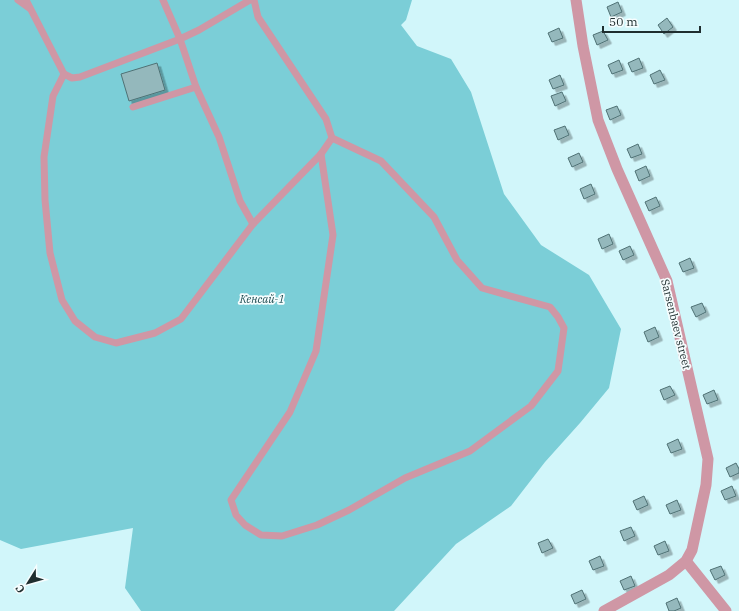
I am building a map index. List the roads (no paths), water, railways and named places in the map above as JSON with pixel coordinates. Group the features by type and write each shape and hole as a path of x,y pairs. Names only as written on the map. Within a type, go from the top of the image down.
{"street":[{"name":"Sarsenbaev street","path":"576,0 583,46 598,120 617,169 667,281 708,459 706,484 692,550 686,561 669,575 604,611"},
{"path":"686,561 726,611"}],"lane":[{"path":"18,0 31,9"},
{"path":"26,0 64,74 72,78 80,77 180,39 200,30 250,0"},
{"path":"163,0 180,39 196,87 219,137 240,201 253,224"},
{"path":"254,0 258,17 326,119 332,138 381,161 434,217 457,260 482,288 550,307 564,328 558,371 531,406 470,450 405,478 349,510 317,525 282,536 261,536 245,525 236,515 231,500 290,412 316,351 333,235 321,154"},
{"path":"64,74 52,96 44,157 45,200 50,253 62,300 75,321 95,337 116,343 155,333 181,319 253,224 321,154 332,138"},
{"path":"133,107 196,87"}],"park label":[{"name":"Кенсай-1","path":"262,299"}]}
